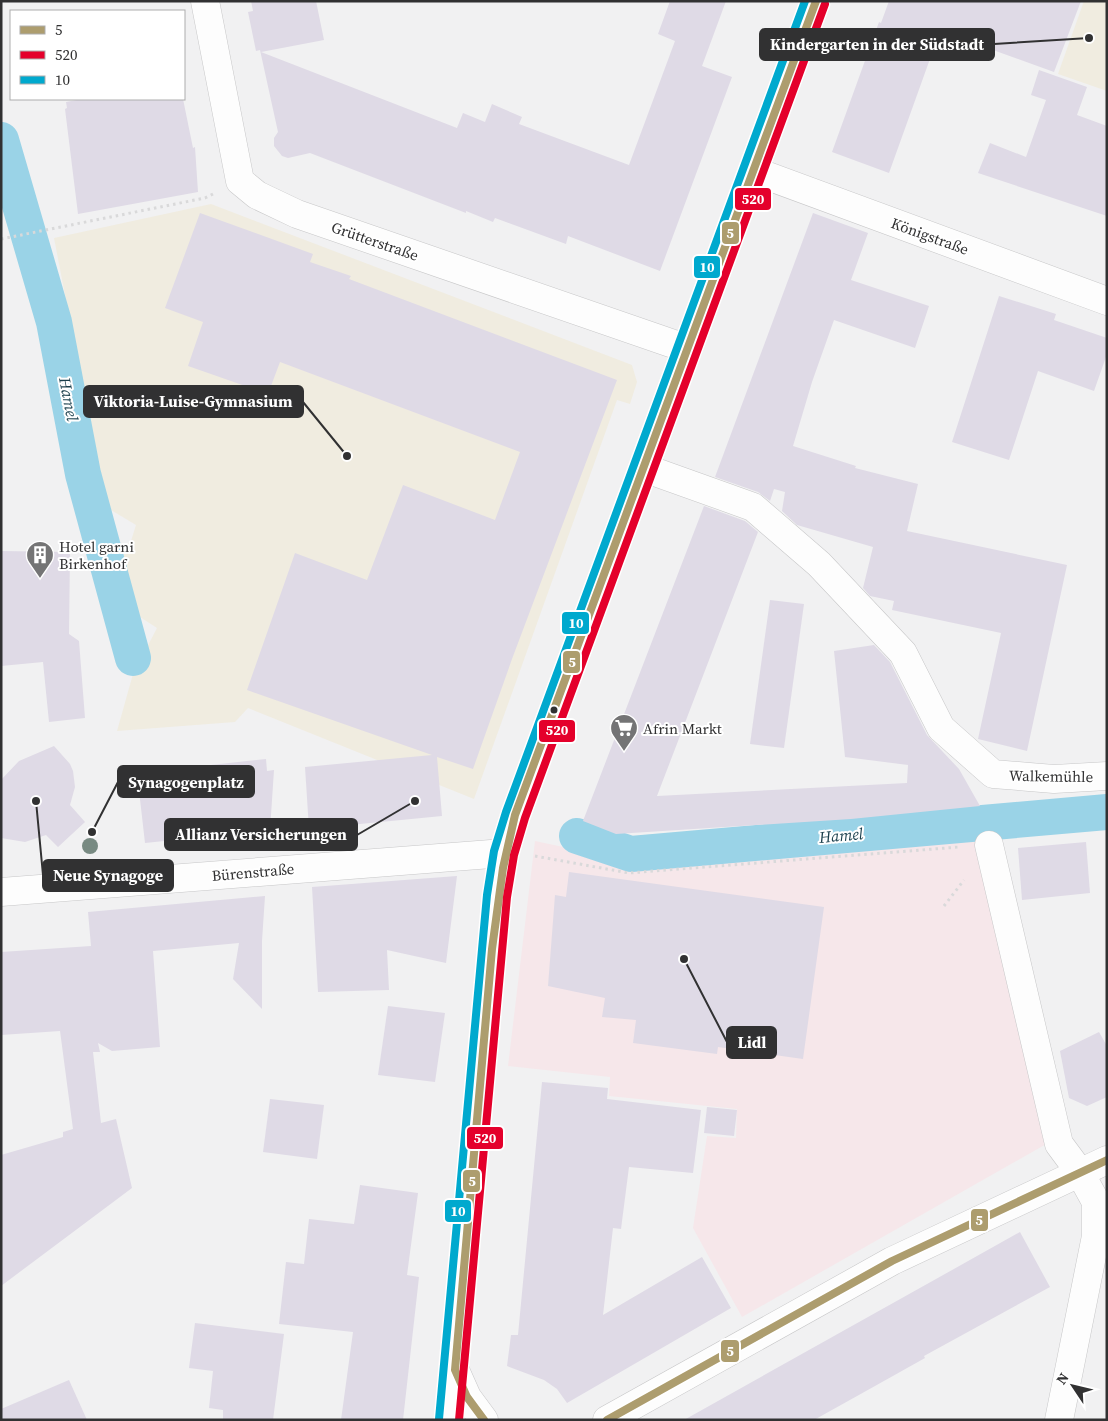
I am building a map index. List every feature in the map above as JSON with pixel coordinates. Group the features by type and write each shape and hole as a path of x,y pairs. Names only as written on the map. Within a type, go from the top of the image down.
{"street":[{"path":"205,1 240,181"},
{"path":"449,1420 455,1370 483,1036 497,896 504,854 515,814 816,1"},
{"name":"Königstraße","path":"754,172 1107,301"},
{"name":"Grütterstraße","path":"240,181 258,195 297,214 688,349"},
{"name":"Walkemühle","path":"644,468 753,508 819,564 903,653 941,728 993,774 1054,779 1107,776"},
{"path":"989,845 1059,1144 1079,1172 1096,1202 1096,1236 1058,1420"},
{"name":"Bürenstraße","path":"1,892 504,854"},
{"path":"608,1420 892,1261 1107,1160"},
{"path":"455,1370 467,1397 484,1420"}],"path":[{"path":"1,239 204,198 240,181"},
{"path":"504,854 529,855 629,873 989,845"}],"shaded area":[{"path":"1084,1 1107,1 1107,91 1058,74"},
{"path":"211,204 632,365 637,382 630,404 617,400 474,799 248,708 235,722 117,731 133,674 157,628 123,606 111,558 131,541 136,525 106,507 54,238"},
{"path":"979,832 1048,1143 742,1317 693,1228 707,1136 736,1138 737,1109 609,1096 610,1077 508,1066 535,841 629,861"}],"building":[{"path":"251,1 316,1 324,40 261,52 457,128 463,113 485,122 492,104 522,117 519,124 629,165 675,41 658,34 670,1 726,1 702,66 732,77 660,271 568,236 566,244 495,218 493,222 466,211 466,213 310,153 288,158 282,156 274,146 274,138 278,132 260,50 256,51 248,12 253,11"},
{"path":"889,1 1081,1 1054,72 940,31 889,173 832,152 879,22 881,23"},
{"path":"1039,70 1087,87 1077,115 1107,126 1107,216 978,173 990,143 1026,157 1046,100 1031,95"},
{"path":"77,100 183,100 193,148 195,147 198,192 78,214 65,109 67,108 66,102"},
{"path":"200,213 313,254 310,262 351,276 349,279 617,380 512,659 473,769 437,757 442,816 309,829 305,767 432,755 247,690 295,553 367,580 403,485 495,520 520,452 280,362 268,394 188,366 203,322 165,308"},
{"path":"813,213 868,233 851,280 929,306 915,348 834,320 812,382 793,446 856,466 855,468 918,484 907,531 1067,565 1027,751 978,739 1001,633 892,610 894,601 870,596 863,588 873,547 797,525 782,511 785,492 774,489 770,501 758,492 715,477"},
{"path":"999,296 1056,314 1054,320 1107,338 1107,354 1094,391 1038,371 1009,460 952,442"},
{"path":"704,506 745,521 758,532 657,796 907,783 908,765 845,757 834,651 874,645 890,662 927,735 959,769 980,806 851,819 616,834 583,821"},
{"path":"1,551 70,552 69,634 79,641 85,718 49,722 43,662 1,666"},
{"path":"770,600 804,604 784,748 750,744"},
{"path":"54,746 70,764 73,771 75,787 70,805 85,822 58,847 46,835 25,842 1,838 1,780 19,761"},
{"path":"266,759 267,771 274,770 270,830 145,843 137,773"},
{"path":"1086,842 1090,893 1022,900 1018,848"},
{"path":"569,872 824,907 803,1059 718,1047 717,1054 633,1043 636,1020 602,1017 605,998 548,986 555,895 566,897"},
{"path":"457,876 446,963 387,950 389,990 318,992 312,887"},
{"path":"265,896 262,941 262,1009 233,979 239,943 153,951 160,1047 112,1051 98,1043 100,1052 93,1052 101,1123 116,1119 132,1188 1,1286 1,1155 63,1137 63,1132 73,1129 60,1031 1,1035 1,952 91,946 88,912"},
{"path":"388,1006 445,1013 435,1082 378,1075"},
{"path":"1099,1032 1107,1046 1107,1097 1087,1106 1069,1098 1060,1051"},
{"path":"542,1082 608,1088 607,1099 701,1110 693,1173 629,1167 621,1229 613,1228 603,1315 702,1257 731,1308 567,1403 557,1389 544,1380 507,1366 511,1335 518,1335"},
{"path":"270,1099 324,1105 317,1159 263,1152"},
{"path":"707,1107 737,1110 734,1136 704,1133"},
{"path":"360,1185 418,1193 407,1275 419,1277 403,1420 341,1420 353,1332 279,1324 286,1262 304,1264 309,1219 354,1224"},
{"path":"1020,1232 1050,1287 924,1356 925,1358 875,1386 814,1420 684,1420"},
{"path":"195,1323 284,1334 273,1420 223,1420 223,1410 209,1408 213,1371 189,1368"},
{"path":"69,1380 87,1420 1,1420 1,1409"}],"waterway":[{"name":"Hamel","path":"1,140 54,322 83,474 133,658"},
{"name":"Hamel","path":"577,836 631,854 1107,812"}],"transit line":[{"name":"10","path":"439,1419 487,895 494,851 506,812 805,1"},
{"name":"5","path":"484,1420 467,1397 455,1370 492,949 503,868 515,815 816,1"},
{"name":"520","path":"459,1420 507,897 514,855 525,818 825,4"},
{"name":"5","path":"607,1420 892,1261 1107,1160"}],"place":[{"name":"Kindergarten in der Südstadt","path":"1089,38"},
{"name":"Viktoria-Luise-Gymnasium","path":"347,456"},
{"name":"Hotel garni Birkenhof","path":"40,579"},
{"name":"Afrin Markt","path":"624,752"},
{"name":"Neue Synagoge","path":"36,801"},
{"name":"Allianz Versicherungen","path":"415,801"},
{"name":"Synagogenplatz","path":"92,832"},
{"name":"Lidl","path":"684,959"}]}
